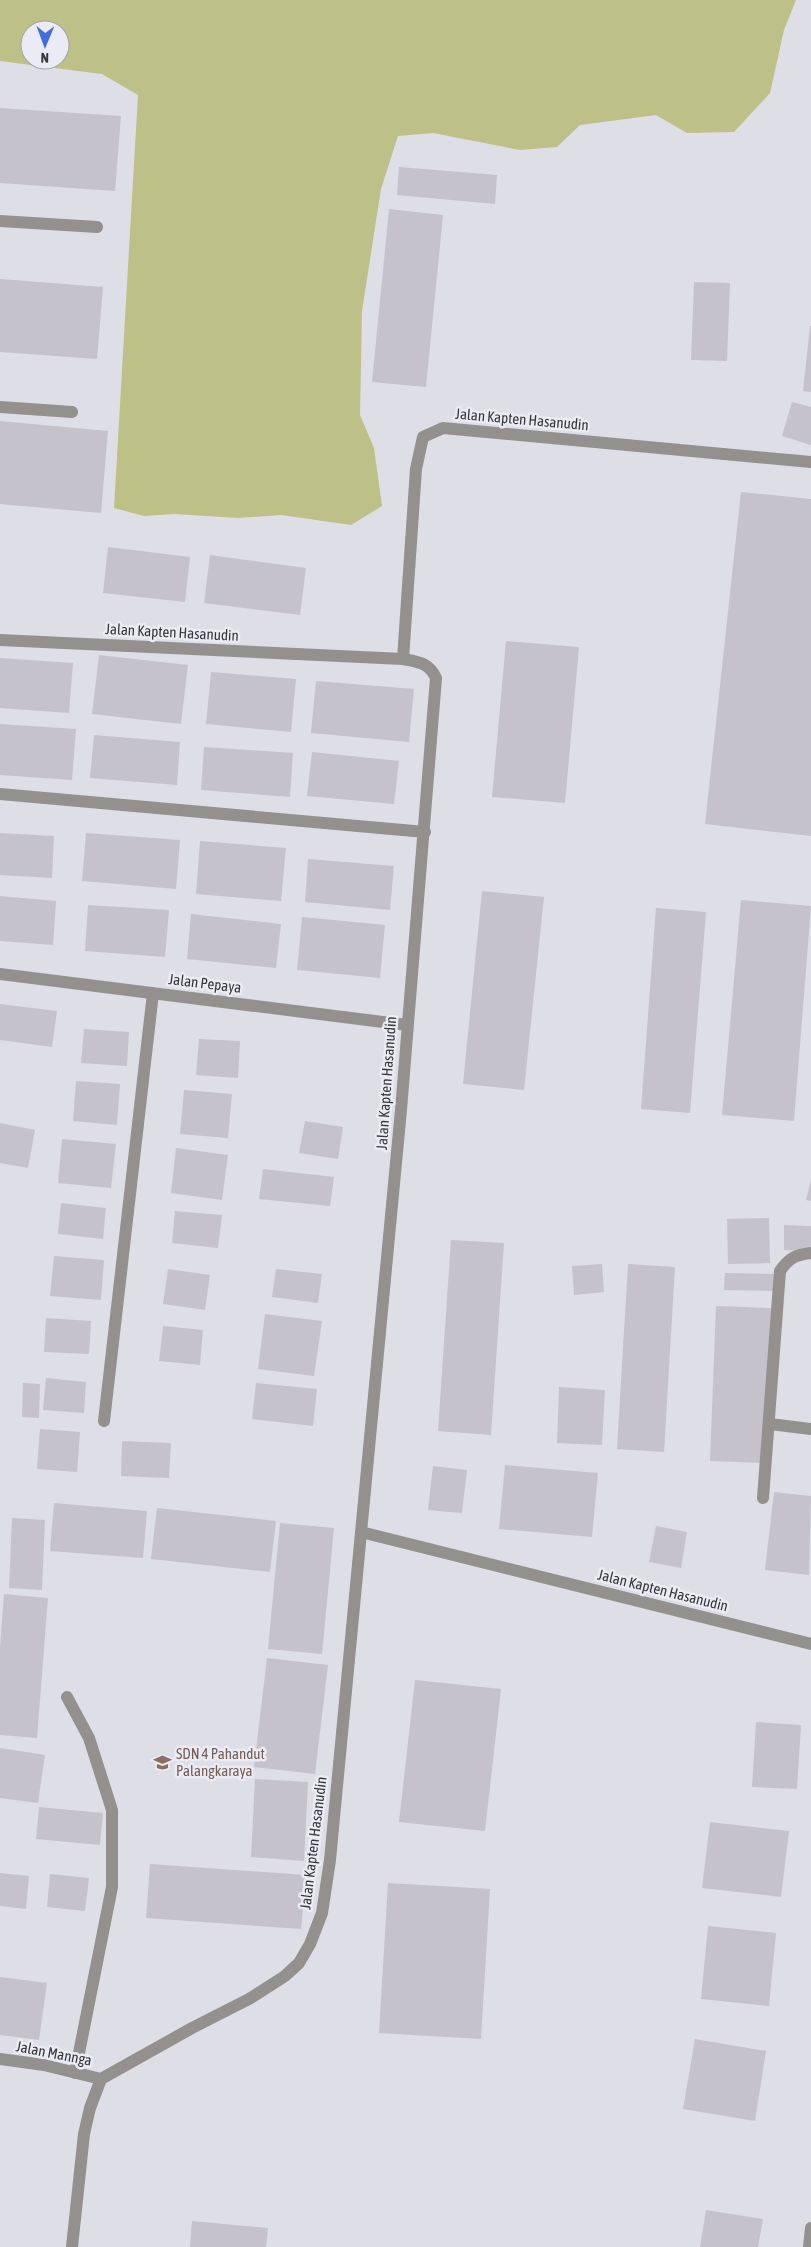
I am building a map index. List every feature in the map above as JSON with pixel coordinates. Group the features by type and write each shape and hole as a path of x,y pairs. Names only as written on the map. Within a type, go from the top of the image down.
{"street":[{"path":"0,220 97,227"},
{"path":"0,407 72,412"},
{"name":"Jalan Kapten Hasanudin","path":"403,659 416,469 424,437 443,428 811,462"},
{"name":"Jalan Kapten Hasanudin","path":"0,640 403,659 422,662 432,669 436,678 425,832 362,1532 330,1860 322,1913 310,1944 299,1963 285,1976 256,1995 101,2079"},
{"path":"0,794 425,832"},
{"name":"Jalan Pepaya","path":"0,974 407,1025"},
{"path":"104,1421 153,993"},
{"path":"764,1498 780,1272 792,1257 811,1253"},
{"path":"770,1424 811,1429"},
{"name":"Jalan Kapten Hasanudin","path":"362,1532 811,1644"},
{"path":"67,1697 89,1738 112,1810 112,1887 75,2073"},
{"name":"Jalan Mannga","path":"0,2059 44,2065 101,2079"},
{"path":"72,2247 84,2134 90,2108 101,2079"},
{"path":"809,2247 811,2228"}],"green space":[{"path":"0,0 796,0 784,30 770,93 734,132 687,133 656,115 580,125 557,147 520,150 433,133 398,136 381,189 362,311 360,415 374,448 382,506 351,525 281,515 238,518 174,514 144,516 114,508 138,95 102,74 70,70 70,20 20,20 20,64 0,61"}],"building":[{"path":"0,108 121,116 115,191 0,183"},
{"path":"399,167 497,175 495,204 397,195"},
{"path":"389,209 443,215 426,387 372,382"},
{"path":"0,279 103,287 97,359 0,352"},
{"path":"694,282 730,283 727,361 691,360"},
{"path":"811,326 811,392 803,391"},
{"path":"792,402 811,407 811,445 782,436"},
{"path":"0,421 108,431 101,513 0,504"},
{"path":"741,492 811,499 811,836 705,824"},
{"path":"108,547 190,557 185,602 103,593"},
{"path":"210,555 306,568 300,615 204,603"},
{"path":"506,641 579,647 565,803 492,797"},
{"path":"99,655 188,665 181,724 92,714"},
{"path":"0,658 73,663 69,713 0,708"},
{"path":"211,672 296,679 291,732 206,724"},
{"path":"316,681 414,689 409,742 311,733"},
{"path":"0,724 76,729 72,780 0,775"},
{"path":"94,735 180,742 177,785 90,778"},
{"path":"204,747 293,753 290,797 201,790"},
{"path":"312,752 399,761 394,804 307,796"},
{"path":"0,833 54,836 52,878 0,875"},
{"path":"86,833 180,840 176,889 82,881"},
{"path":"200,841 286,848 281,901 196,894"},
{"path":"308,859 394,866 390,910 305,902"},
{"path":"482,891 544,897 524,1090 463,1084"},
{"path":"0,896 56,901 53,945 0,941"},
{"path":"741,900 811,906 794,1121 722,1115"},
{"path":"88,905 169,910 165,957 85,951"},
{"path":"656,908 706,912 690,1113 641,1109"},
{"path":"191,914 281,924 276,968 187,959"},
{"path":"302,917 385,925 380,978 297,970"},
{"path":"0,1004 57,1011 52,1047 0,1040"},
{"path":"84,1029 129,1032 127,1066 81,1063"},
{"path":"199,1039 240,1041 238,1078 196,1075"},
{"path":"76,1081 120,1084 117,1125 73,1121"},
{"path":"184,1090 232,1094 228,1138 180,1134"},
{"path":"305,1121 343,1127 338,1159 299,1153"},
{"path":"0,1123 35,1130 28,1168 0,1163"},
{"path":"62,1139 116,1144 111,1188 58,1183"},
{"path":"176,1148 228,1155 222,1200 171,1193"},
{"path":"263,1169 334,1177 330,1206 259,1199"},
{"path":"811,1180 811,1201 806,1200"},
{"path":"61,1203 106,1208 103,1239 58,1234"},
{"path":"175,1211 222,1215 218,1248 172,1243"},
{"path":"769,1218 770,1263 728,1264 727,1219"},
{"path":"784,1225 811,1226 811,1251 784,1250"},
{"path":"451,1240 504,1243 491,1435 438,1431"},
{"path":"54,1256 104,1260 101,1300 50,1296"},
{"path":"602,1264 604,1292 574,1295 572,1266"},
{"path":"628,1264 675,1267 664,1452 617,1449"},
{"path":"168,1269 210,1275 205,1310 163,1304"},
{"path":"276,1269 322,1274 318,1303 272,1297"},
{"path":"725,1273 776,1274 776,1291 724,1290"},
{"path":"716,1306 771,1308 766,1463 710,1461"},
{"path":"265,1314 322,1321 314,1376 258,1369"},
{"path":"46,1318 91,1321 89,1354 44,1352"},
{"path":"163,1326 203,1330 200,1365 159,1361"},
{"path":"46,1378 86,1382 84,1413 43,1410"},
{"path":"23,1383 40,1384 39,1418 22,1417"},
{"path":"256,1383 317,1389 313,1426 252,1419"},
{"path":"559,1387 605,1390 602,1445 557,1443"},
{"path":"40,1429 80,1432 77,1472 37,1469"},
{"path":"122,1441 171,1443 169,1478 121,1476"},
{"path":"505,1465 598,1473 592,1537 499,1529"},
{"path":"433,1466 467,1470 462,1513 428,1510"},
{"path":"774,1492 811,1496 809,1575 765,1570"},
{"path":"54,1503 147,1511 143,1558 50,1551"},
{"path":"157,1508 276,1521 270,1572 151,1559"},
{"path":"12,1518 45,1520 42,1590 9,1588"},
{"path":"280,1523 334,1528 322,1654 268,1649"},
{"path":"656,1526 687,1532 681,1568 649,1562"},
{"path":"4,1594 48,1598 37,1738 0,1735 0,1648"},
{"path":"267,1658 328,1665 315,1774 254,1767"},
{"path":"415,1680 501,1689 485,1831 399,1822"},
{"path":"756,1722 801,1725 797,1789 752,1787"},
{"path":"0,1748 45,1755 38,1803 0,1798"},
{"path":"255,1779 308,1782 304,1861 251,1857"},
{"path":"39,1807 103,1813 100,1845 36,1839"},
{"path":"710,1822 789,1831 781,1897 702,1888"},
{"path":"150,1864 306,1875 301,1929 146,1918"},
{"path":"0,1873 29,1876 26,1909 0,1906"},
{"path":"50,1874 89,1878 85,1911 47,1907"},
{"path":"388,1883 490,1889 481,2039 379,2033"},
{"path":"708,1926 776,1933 769,2006 701,1999"},
{"path":"0,1977 47,1983 39,2040 0,2035"},
{"path":"695,2039 766,2051 755,2121 683,2109"},
{"path":"706,2210 763,2219 758,2247 700,2247"},
{"path":"192,2221 268,2228 266,2247 190,2247"}],"place":[{"name":"SDN 4 Pahandut Palangkaraya","path":"162,1762"}]}
